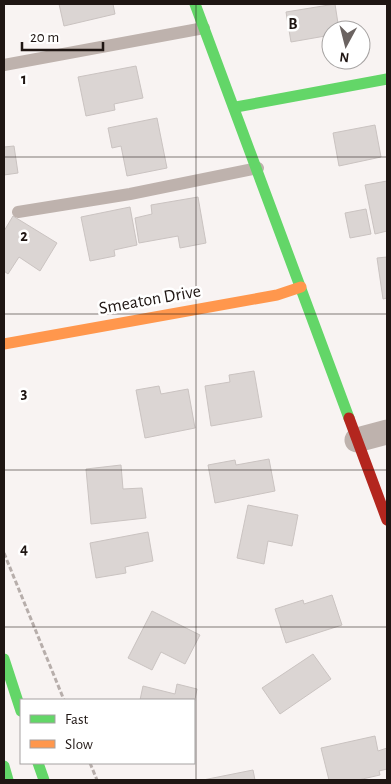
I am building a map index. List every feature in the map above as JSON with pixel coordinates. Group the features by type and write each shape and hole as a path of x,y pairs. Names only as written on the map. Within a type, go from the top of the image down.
{"main road":[{"path":"196,4 236,107 387,520"},
{"path":"236,107 387,79"},
{"name":"Smeaton Drive","path":"4,344 277,295 301,287"},
{"path":"4,659 20,708"},
{"path":"38,764 44,780"},
{"path":"4,766 8,780"}],"street":[{"path":"357,440 387,432"}],"lane":[{"path":"4,65 204,28"},
{"path":"18,212 130,194 258,168"}],"path":[{"path":"4,553 64,699"},
{"path":"90,764 97,780"}],"building":[{"path":"59,4 113,4 115,14 64,26"},
{"path":"335,4 337,20 321,20 321,37 291,42 286,12"},
{"path":"136,66 143,98 114,104 115,110 86,116 78,77"},
{"path":"157,118 167,168 127,176 121,146 112,148 108,128"},
{"path":"375,125 381,157 339,166 333,133"},
{"path":"14,146 18,173 4,175 4,147"},
{"path":"387,181 387,231 375,234 365,185"},
{"path":"198,197 206,243 180,248 178,236 139,243 135,218 152,214 151,205"},
{"path":"130,207 137,245 114,250 115,256 90,261 81,217"},
{"path":"366,209 371,234 350,238 345,213"},
{"path":"13,216 57,243 40,271 19,257 8,274 4,271 4,231"},
{"path":"387,257 387,298 383,299 377,258"},
{"path":"254,371 262,417 211,426 205,386 230,382 229,375"},
{"path":"159,386 161,394 188,389 195,428 145,438 136,390"},
{"path":"269,459 275,491 215,503 208,465 235,460 236,465"},
{"path":"121,465 123,489 142,488 146,518 91,524 86,469"},
{"path":"248,505 298,515 292,546 268,541 264,564 237,558"},
{"path":"148,532 153,561 125,567 126,573 96,578 90,543"},
{"path":"332,595 342,625 286,643 275,609 303,600 304,604"},
{"path":"152,611 200,635 185,664 161,652 152,670 128,658"},
{"path":"313,654 331,679 280,714 262,688"},
{"path":"177,684 197,689 195,699 140,699 143,686 175,694"},
{"path":"375,736 378,751 387,748 387,769 379,771 380,775 358,780 329,780 321,748"},
{"path":"253,770 255,780 203,780"}],"traffic: fast":[{"path":"195,4 349,418"},
{"path":"236,107 387,79"},
{"path":"4,659 20,708"},
{"path":"38,764 44,780"},
{"path":"4,766 8,780"}],"traffic: slow":[{"path":"4,344 277,295 301,287"}],"traffic: jam":[{"path":"349,418 387,520"}]}
